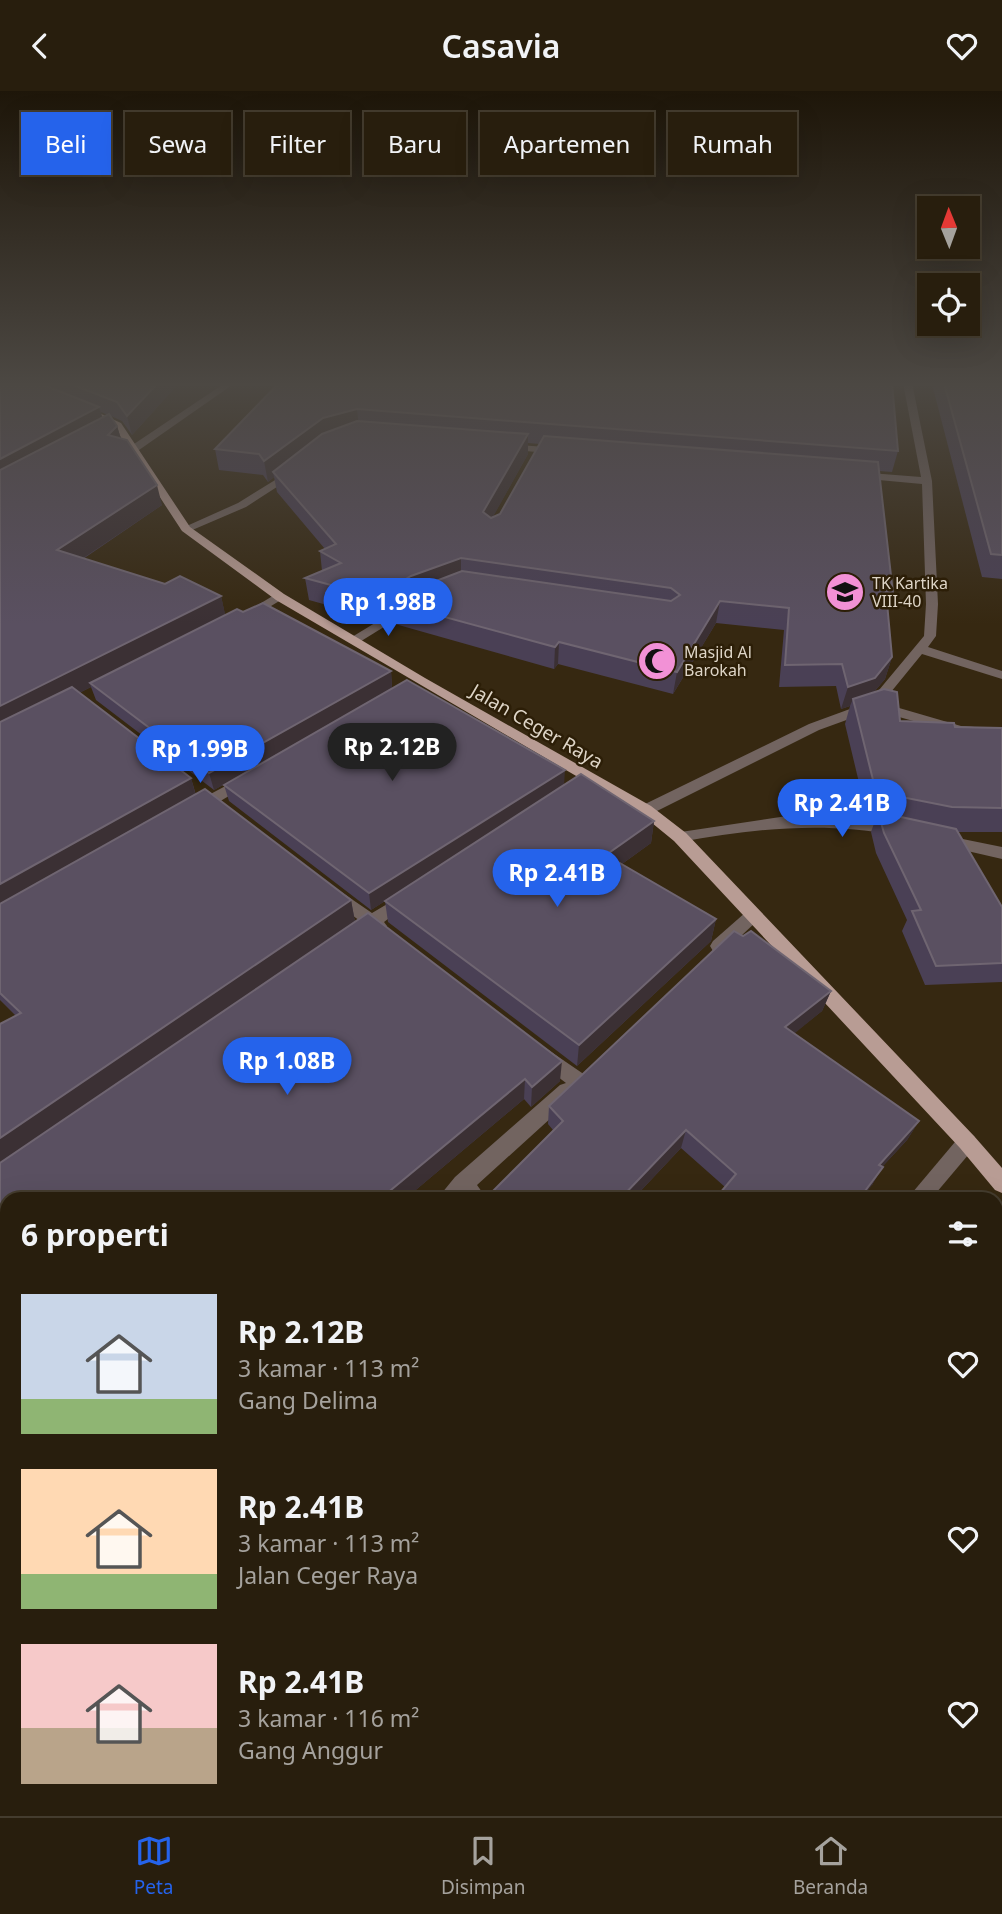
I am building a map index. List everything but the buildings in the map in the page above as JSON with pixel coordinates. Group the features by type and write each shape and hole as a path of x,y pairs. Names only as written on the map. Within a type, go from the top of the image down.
{"main road":[{"name":"Jalan Ceger Raya","path":"145,464 186,529 281,597 419,681 646,810 680,837 967,1142 1002,1183"}],"street":[{"path":"186,529 231,512 264,495 303,464"},
{"path":"646,810 814,727 874,705 920,649 930,636 932,604 927,481 923,464"},
{"path":"843,474 927,481"},
{"path":"239,619 281,597"},
{"path":"353,640 431,597"},
{"path":"920,649 1002,675"},
{"path":"399,691 419,681"},
{"path":"874,705 960,730 1002,733"},
{"path":"187,814 257,773"},
{"path":"575,790 590,779"},
{"path":"680,837 772,820 854,821 1002,853"},
{"path":"318,881 393,938"},
{"path":"337,945 417,892"},
{"path":"705,959 752,916"},
{"path":"464,1192 582,1077 534,1048"},
{"path":"923,1192 967,1142"}],"place":[{"name":"TK Kartika VIII-40","path":"845,592"},
{"name":"Masjid Al Barokah","path":"657,661"}]}
